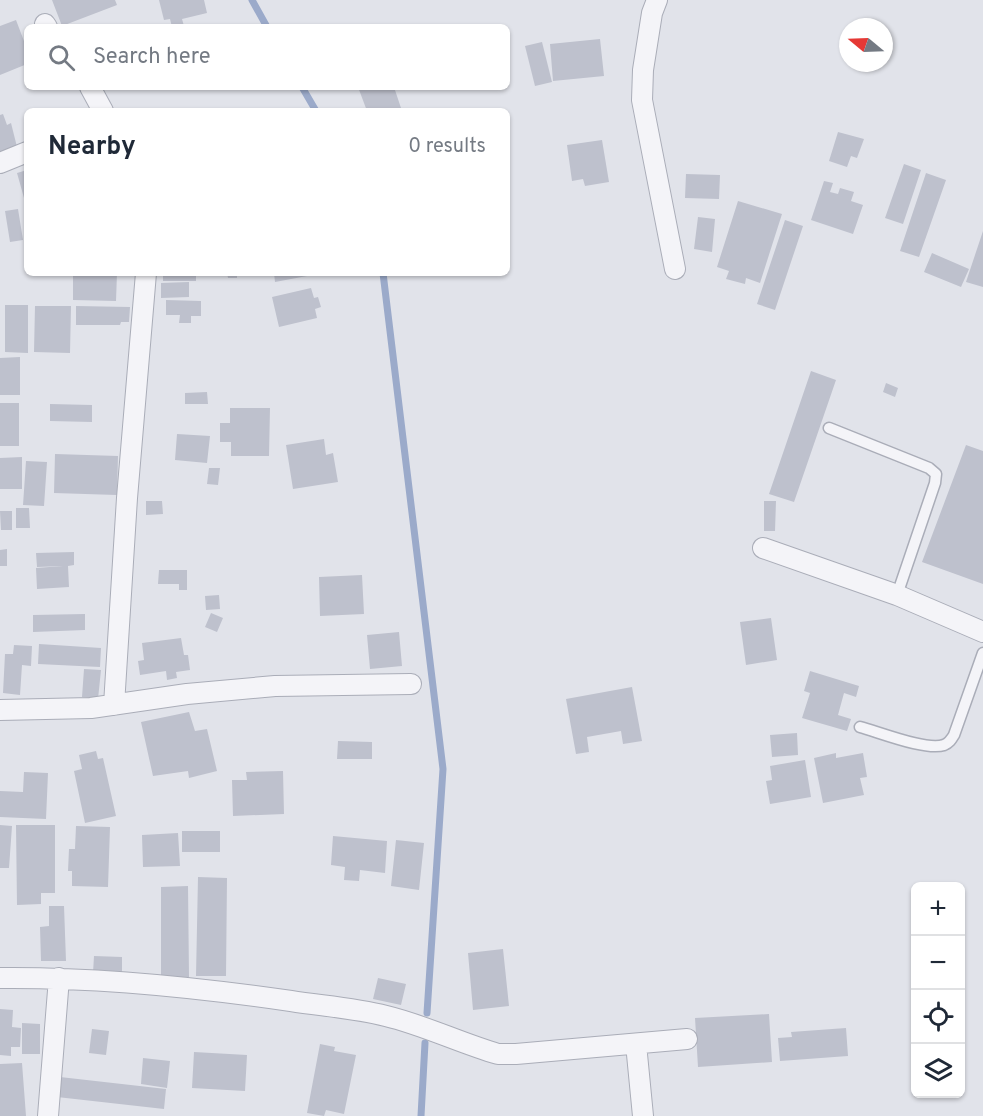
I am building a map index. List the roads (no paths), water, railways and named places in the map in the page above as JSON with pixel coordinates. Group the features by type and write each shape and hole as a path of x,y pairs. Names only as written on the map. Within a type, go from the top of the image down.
{"street":[{"path":"657,0 652,13 643,70 642,100 675,269"},
{"path":"92,90 101,108"},
{"path":"0,163 24,153"},
{"path":"114,705 146,276"},
{"path":"763,548 897,595 983,632"},
{"path":"0,710 90,708 187,694 275,686 411,684"},
{"path":"0,978 59,978 216,990 346,1007 388,1016 498,1053 516,1054 687,1039"},
{"path":"48,1116 59,978"},
{"path":"636,1044 643,1116"}],"lane":[{"path":"829,428 929,468 936,474 935,483 897,595"},
{"path":"860,727 915,743 945,745 954,735 983,653"}],"waterway":[{"path":"252,0 265,24"},
{"path":"304,90 314,108"},
{"path":"383,276 443,769 427,1013"},
{"path":"421,1116 425,1043"}]}
